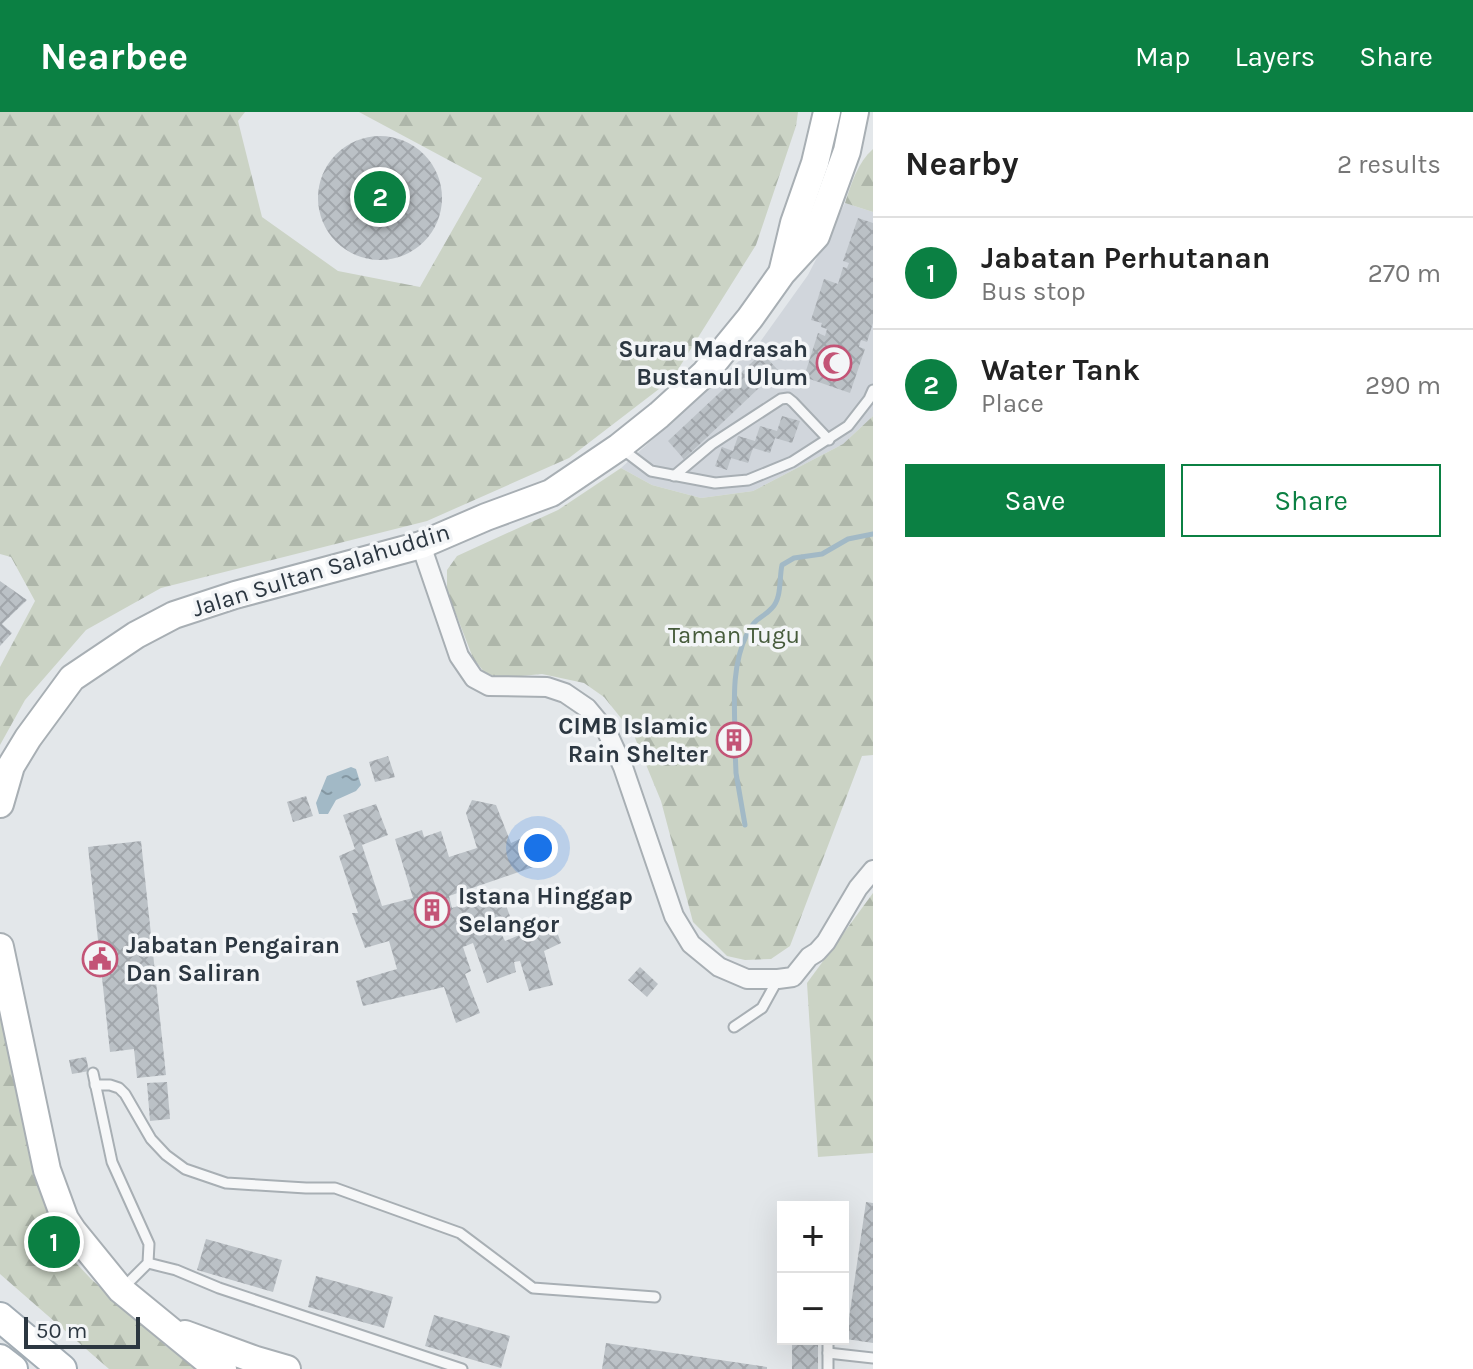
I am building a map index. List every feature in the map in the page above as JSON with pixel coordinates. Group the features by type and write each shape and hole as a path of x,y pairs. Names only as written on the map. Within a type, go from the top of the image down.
{"main road":[{"path":"0,1317 62,1369"},
{"path":"0,1359 13,1369"}],"street":[{"name":"Jalan Sultan Salahuddin","path":"782,273 827,112"},
{"name":"Jalan Sultan Salahuddin","path":"0,804 11,766 72,678 136,635 174,615 219,600 421,545 551,493 619,447 659,415 705,373 782,273 816,236 847,151 855,112"},
{"path":"847,151 873,130"},
{"path":"421,545 459,656 474,678 489,686 547,687 565,693 587,708 607,732 623,767 674,916 691,944 719,967 747,979 793,977 817,952 873,870"},
{"path":"0,947 47,1170 58,1204 73,1231 121,1290 209,1362 223,1369"},
{"path":"166,1327 287,1369"}],"lane":[{"path":"619,447 651,471 715,483 748,480 792,462 829,440 848,426 873,390"},
{"path":"674,476 712,444 781,399 788,398 793,402 829,440"},
{"path":"734,1027 762,1008 778,979"},
{"path":"93,1073 112,1162 149,1244 148,1263 121,1290"},
{"path":"95,1085 119,1088 151,1139 185,1169 226,1183 335,1188 460,1233 533,1288 655,1297"},
{"path":"148,1263 462,1369"},
{"path":"828,1345 828,1369"},
{"path":"828,1353 873,1358"}],"shaded area":[{"path":"845,203 873,212 873,416 843,444 753,491 701,498 652,485 621,468 760,342 808,275"}],"green space":[{"path":"0,112 245,112 238,121 262,217 338,271 420,287 482,178 359,112 798,112 756,245 672,379 569,458 427,521 161,588 86,630 25,700 0,745 0,667 35,601 11,557 0,554"},
{"path":"873,149 873,212 845,203 859,167"},
{"name":"Taman Tugu","path":"873,416 873,755 862,756 790,946 771,959 745,960 727,956 693,922 661,801 633,733 604,697 584,683 542,674 500,678 485,673 473,658 447,591 447,570 457,556 558,510 621,468 652,485 701,498 753,491 843,444"},
{"path":"873,893 873,1153 818,1157 807,983"},
{"path":"0,997 53,1228 62,1248 91,1279 167,1347 207,1369 109,1369 0,1274"}],"water":[{"path":"351,767 356,769 361,785 356,791 336,800 328,814 319,814 316,803 327,776"}],"building":[{"path":"380,136 404,141 424,154 437,174 442,198 437,222 424,242 404,255 380,260 356,255 336,242 323,222 318,198 323,174 336,154 356,141"},
{"path":"858,218 873,223 873,323 867,342 861,340 859,347 865,349 850,393 804,377 818,333 825,336 827,329 821,327 822,323 811,320 824,279 838,284 843,267 847,268 849,263 843,261"},
{"path":"762,353 778,370 684,459 668,441"},
{"path":"782,416 800,421 792,443 775,438 770,453 753,448 748,463 731,458 727,470 715,466 722,447 733,451 738,436 755,441 760,426 777,431"},
{"path":"0,581 27,600 2,624 12,633 0,646"},
{"path":"388,756 395,777 375,782 369,762"},
{"path":"306,796 313,816 293,822 287,802"},
{"name":"Istana Hinggap Selangor","path":"472,800 496,805 511,843 522,838 533,867 449,896 452,908 501,892 514,927 501,933 505,941 553,921 561,943 544,951 553,985 529,991 520,961 514,962 516,972 487,983 473,943 463,947 471,971 465,974 480,1013 456,1023 444,987 363,1006 356,981 397,969 389,941 365,948 352,913 358,913 339,856 355,849 343,815 376,804 388,835 362,845 382,906 413,898 395,839 422,830 424,837 441,831 449,857 477,848 466,813"},
{"path":"141,841 166,1075 137,1078 134,1049 110,1052 88,847"},
{"path":"640,967 658,984 647,997 628,980"},
{"path":"86,1057 89,1071 72,1074 69,1060"},
{"path":"167,1082 170,1119 150,1121 147,1083"},
{"path":"866,1202 873,1203 873,1343 849,1339 849,1318"},
{"path":"206,1239 282,1260 273,1292 197,1270"},
{"path":"316,1276 393,1297 384,1328 308,1307"},
{"path":"434,1315 510,1336 501,1368 425,1346"},
{"path":"606,1343 767,1367 767,1369 602,1369"},
{"path":"792,1345 818,1345 818,1369 792,1369"}],"waterway":[{"path":"745,825 735,748 729,745 729,736 735,733 736,670 747,634 753,624 775,604 782,565 794,558 822,554 848,539 873,534"}],"place":[{"name":"Water Tank","path":"380,197"},
{"name":"Surau Madrasah Bustanul Ulum","path":"834,363"},
{"name":"CIMB Islamic Rain Shelter","path":"734,740"},
{"name":"Istana Hinggap Selangor","path":"432,910"},
{"name":"Jabatan Pengairan Dan Saliran","path":"100,959"},
{"name":"Jabatan Perhutanan","path":"54,1242"}]}
